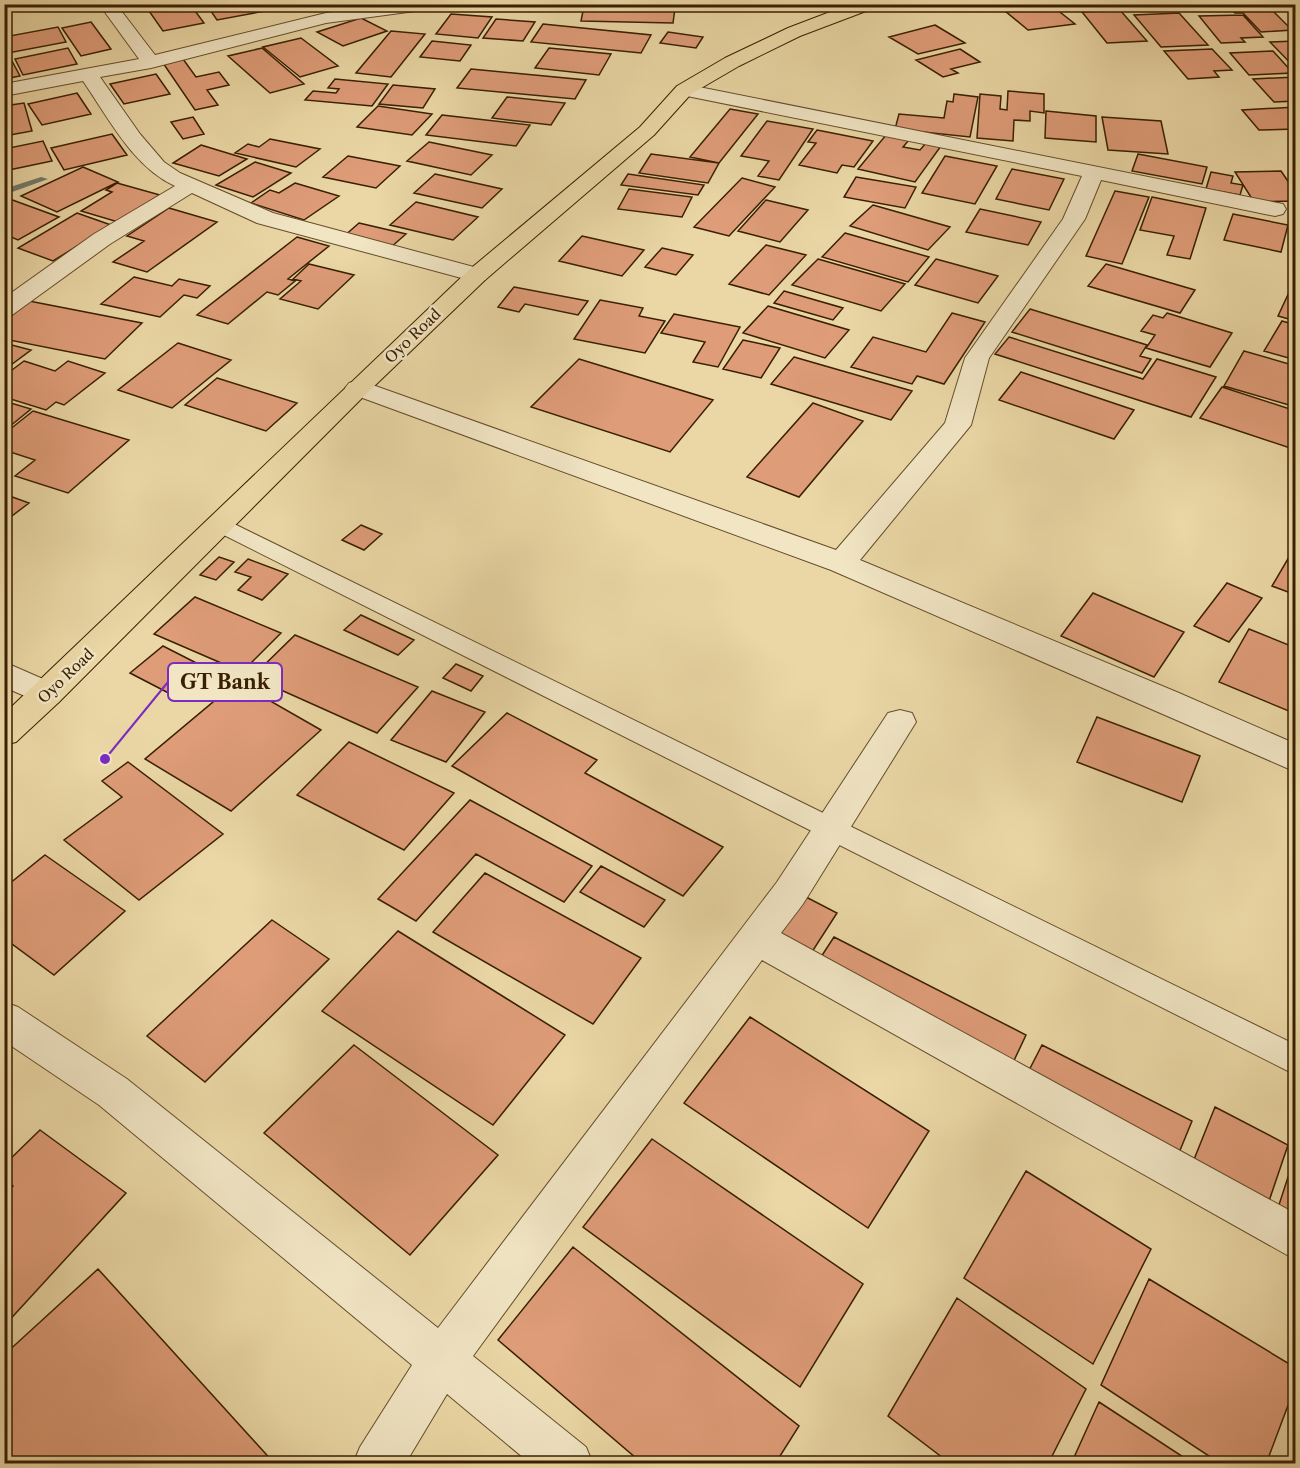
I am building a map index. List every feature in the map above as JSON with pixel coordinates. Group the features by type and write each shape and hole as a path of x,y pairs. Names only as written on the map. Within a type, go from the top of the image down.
{"highway":[{"name":"Oyo Road","path":"4,733 48,694 358,388 477,275 647,131 684,90 742,57 836,9 868,4"}],"street":[{"path":"107,4 151,62"},
{"path":"4,90 151,62 326,18 430,4"},
{"path":"88,74 107,105 157,166 173,177 284,224 477,275"},
{"path":"684,90 1275,209"},
{"path":"841,563 958,424 978,358 1074,219 1094,173"},
{"path":"4,310 102,239 192,184"},
{"path":"358,388 841,563 1168,701 1296,759"},
{"path":"4,673 48,694"},
{"path":"377,1464 442,1360 756,938 831,829 900,722"},
{"path":"756,938 1296,1238"},
{"path":"4,1019 113,1092 569,1464"}],"lane":[{"path":"220,524 1296,1061"}],"building":[{"path":"4,4 42,4 4,13"},
{"path":"190,4 204,23 163,31 149,11"},
{"path":"206,4 278,4 281,8 217,20"},
{"path":"307,4 351,4 311,11"},
{"path":"1266,4 1292,30 1261,32 1243,13 1235,13 1226,5"},
{"path":"1051,5 1075,24 1028,30 1005,11"},
{"path":"584,6 675,8 673,23 581,21"},
{"path":"1120,10 1147,41 1107,43 1082,12"},
{"path":"1179,13 1208,45 1161,47 1134,15"},
{"path":"451,14 492,17 478,38 436,34"},
{"path":"1243,15 1263,37 1241,38 1245,42 1221,43 1199,16"},
{"path":"361,18 387,31 343,46 317,32"},
{"path":"496,19 535,22 523,41 483,38"},
{"path":"91,22 111,49 81,56 62,28"},
{"path":"543,24 651,35 641,53 531,42"},
{"path":"935,25 965,43 918,54 889,37"},
{"path":"58,27 66,42 8,53 4,47 4,37"},
{"path":"391,31 425,34 391,77 356,73"},
{"path":"668,32 703,37 696,48 660,43"},
{"path":"301,38 338,66 300,77 263,47"},
{"path":"432,41 471,45 460,61 420,57"},
{"path":"1296,41 1296,69 1270,42"},
{"path":"68,48 77,64 23,75 15,59"},
{"path":"262,48 304,84 270,93 228,56"},
{"path":"549,48 611,54 599,75 535,68"},
{"path":"960,49 980,62 951,69 958,73 943,77 916,60"},
{"path":"1212,49 1232,70 1214,71 1219,77 1188,79 1164,51"},
{"path":"1273,51 1293,73 1249,75 1230,53"},
{"path":"183,59 196,77 219,72 229,85 207,90 218,105 195,110 163,63"},
{"path":"12,61 20,76 4,79 4,63"},
{"path":"471,69 586,80 575,99 457,88"},
{"path":"156,74 170,94 124,104 110,84"},
{"path":"1296,77 1296,101 1274,102 1253,79"},
{"path":"335,79 388,84 372,106 305,100 313,91 336,93 339,89 328,88"},
{"path":"393,85 435,89 423,108 379,104"},
{"path":"1008,91 1044,94 1044,113 1030,111 1030,121 1014,120 1013,141 977,138 980,94 1001,96 1000,109 1007,110"},
{"path":"77,93 91,114 42,125 28,104"},
{"path":"954,94 978,97 970,137 895,129 899,114 944,118 947,101 953,102"},
{"path":"507,97 565,103 551,125 492,118"},
{"path":"24,103 32,131 4,136 4,106"},
{"path":"378,106 432,114 412,135 357,127"},
{"path":"1296,107 1296,129 1259,130 1242,110"},
{"path":"730,109 758,114 719,163 690,157"},
{"path":"1046,111 1096,116 1096,142 1045,138"},
{"path":"442,115 530,125 516,146 426,135"},
{"path":"193,117 204,134 183,139 171,122"},
{"path":"1102,117 1161,121 1168,154 1108,150"},
{"path":"767,121 813,129 779,180 758,176 769,161 741,156"},
{"path":"817,130 873,141 854,167 842,165 837,173 799,165 816,143 808,142"},
{"path":"112,134 127,155 64,170 51,148"},
{"path":"886,135 909,140 903,147 920,150 926,143 941,146 915,182 858,169"},
{"path":"270,139 320,149 296,167 235,153 248,144 259,147"},
{"path":"43,141 52,161 4,171 4,149"},
{"path":"429,142 492,155 471,175 407,161"},
{"path":"201,145 247,159 219,176 173,163"},
{"path":"651,154 719,163 708,183 639,173"},
{"path":"1138,154 1207,167 1202,184 1132,171"},
{"path":"348,156 400,166 376,188 323,177"},
{"path":"945,156 997,166 975,204 922,193"},
{"path":"255,162 291,173 253,197 216,185"},
{"path":"83,167 118,182 57,212 21,196"},
{"path":"1012,169 1064,179 1049,210 996,199"},
{"path":"1281,171 1296,193 1296,201 1254,202 1235,172"},
{"path":"1211,172 1233,176 1231,183 1243,185 1240,195 1206,189"},
{"path":"435,174 502,189 482,208 414,193"},
{"path":"628,174 704,185 698,195 621,185"},
{"path":"856,177 916,187 905,208 844,197"},
{"path":"742,178 775,187 729,236 694,227"},
{"path":"117,183 160,195 118,222 81,211 112,192 106,190"},
{"path":"295,183 339,196 304,220 251,203 270,190 279,193"},
{"path":"629,189 692,197 682,217 618,209"},
{"path":"1115,191 1149,197 1122,264 1086,256"},
{"path":"1152,197 1206,208 1190,259 1167,255 1174,236 1140,230"},
{"path":"7,198 59,217 18,240 4,234 4,199"},
{"path":"766,200 808,210 780,242 738,231"},
{"path":"416,202 478,217 453,240 390,225"},
{"path":"873,205 950,227 928,250 850,226"},
{"path":"169,208 217,222 147,272 113,262 144,241 127,236"},
{"path":"980,209 1041,222 1028,245 966,232"},
{"path":"77,213 111,225 53,261 18,248"},
{"path":"1233,214 1288,225 1281,252 1224,240"},
{"path":"359,223 406,234 390,248 343,237"},
{"path":"845,233 929,257 908,282 822,257"},
{"path":"582,236 644,250 622,276 559,261"},
{"path":"297,237 329,246 288,279 295,281 278,295 267,292 228,324 197,315"},
{"path":"766,245 806,255 769,295 729,284"},
{"path":"662,248 693,255 676,275 645,267"},
{"path":"1289,255 1296,255 1296,278 1293,277"},
{"path":"818,259 905,284 881,311 792,285"},
{"path":"936,259 998,276 978,303 915,285"},
{"path":"309,264 354,275 318,309 280,299 301,281 293,279"},
{"path":"1106,264 1195,290 1180,313 1088,286"},
{"path":"134,277 172,286 179,279 210,286 197,298 184,295 160,317 101,304"},
{"path":"1293,284 1296,285 1296,321 1278,316"},
{"path":"514,287 588,301 578,315 525,304 519,312 498,307"},
{"path":"784,291 843,308 833,320 774,303"},
{"path":"600,300 643,308 639,316 665,321 645,353 574,339"},
{"path":"29,301 142,323 105,359 4,339 4,322"},
{"path":"768,306 849,330 825,358 743,333"},
{"path":"1030,309 1147,345 1140,356 1151,359 1142,373 1012,332"},
{"path":"952,313 985,322 944,384 917,376 912,384 851,367 873,337 926,352"},
{"path":"1167,313 1232,333 1210,367 1146,348 1155,335 1141,331 1153,315 1163,318"},
{"path":"674,314 740,327 718,367 693,362 705,342 661,333"},
{"path":"1282,321 1296,325 1296,360 1264,351"},
{"path":"1009,337 1143,379 1157,359 1216,377 1191,417 995,354"},
{"path":"743,340 780,348 761,378 723,369"},
{"path":"4,343 31,350 4,370"},
{"path":"178,343 231,360 172,408 118,390"},
{"path":"1244,351 1296,366 1296,407 1224,386"},
{"path":"794,357 912,391 891,420 771,384"},
{"path":"579,359 713,400 670,452 531,407"},
{"path":"24,361 55,371 68,361 105,373 64,405 56,402 46,410 4,397 4,376"},
{"path":"1021,372 1134,410 1114,439 999,400"},
{"path":"217,378 297,403 266,431 185,405"},
{"path":"1222,387 1296,411 1296,450 1200,418"},
{"path":"4,401 31,409 4,431"},
{"path":"813,403 863,421 799,497 747,477"},
{"path":"33,411 129,440 68,493 15,476 35,460 4,450 4,434"},
{"path":"4,494 29,503 4,522"},
{"path":"361,525 382,534 364,550 342,540"},
{"path":"1296,545 1296,595 1272,586"},
{"path":"219,557 234,562 216,580 200,575"},
{"path":"248,559 288,574 262,600 238,590 251,577 235,572"},
{"path":"1227,583 1262,598 1229,642 1194,626"},
{"path":"1093,593 1184,632 1154,677 1061,636"},
{"path":"195,597 281,633 242,672 154,634"},
{"path":"361,615 414,640 398,655 344,630"},
{"path":"1249,629 1296,648 1296,714 1219,682"},
{"path":"295,635 418,687 377,733 252,677"},
{"path":"163,646 216,673 184,701 130,673"},
{"path":"456,664 483,676 471,691 443,678"},
{"path":"237,682 321,730 231,811 145,759"},
{"path":"432,691 485,712 446,762 391,740"},
{"path":"507,713 597,760 585,773 723,847 683,896 452,766"},
{"path":"1097,717 1200,756 1182,802 1077,762"},
{"path":"349,742 454,793 404,850 297,795"},
{"path":"128,762 223,834 139,900 64,840 122,797 102,781"},
{"path":"470,800 592,866 564,902 476,854 416,921 378,899"},
{"path":"45,855 125,911 54,975 4,938 4,888"},
{"path":"601,866 665,900 644,927 580,892"},
{"path":"485,873 641,958 593,1024 433,932"},
{"path":"806,897 837,913 810,955 778,937"},
{"path":"272,920 329,959 205,1082 147,1036"},
{"path":"398,931 565,1035 493,1125 322,1011"},
{"path":"834,937 1026,1035 1010,1069 815,966"},
{"path":"750,1017 929,1131 868,1228 684,1103"},
{"path":"354,1045 498,1155 410,1255 264,1133"},
{"path":"1042,1045 1192,1121 1174,1165 1022,1084"},
{"path":"1215,1107 1288,1145 1269,1201 1193,1162"},
{"path":"40,1130 126,1193 4,1326 4,1195 13,1186 4,1179 4,1165"},
{"path":"652,1139 863,1284 800,1387 583,1227"},
{"path":"1026,1171 1151,1249 1093,1364 964,1278"},
{"path":"1288,1177 1296,1181 1296,1224 1276,1214"},
{"path":"573,1247 799,1426 775,1464 643,1464 498,1340"},
{"path":"98,1269 275,1464 4,1464 4,1355"},
{"path":"1149,1279 1296,1368 1296,1384 1266,1464 1221,1464 1101,1385"},
{"path":"957,1298 1086,1389 1048,1464 951,1464 888,1416"},
{"path":"1099,1402 1194,1464 1071,1464"}],"waterway":[{"path":"4,192 44,179"}],"place":[{"name":"GT Bank","path":"105,759"}]}
